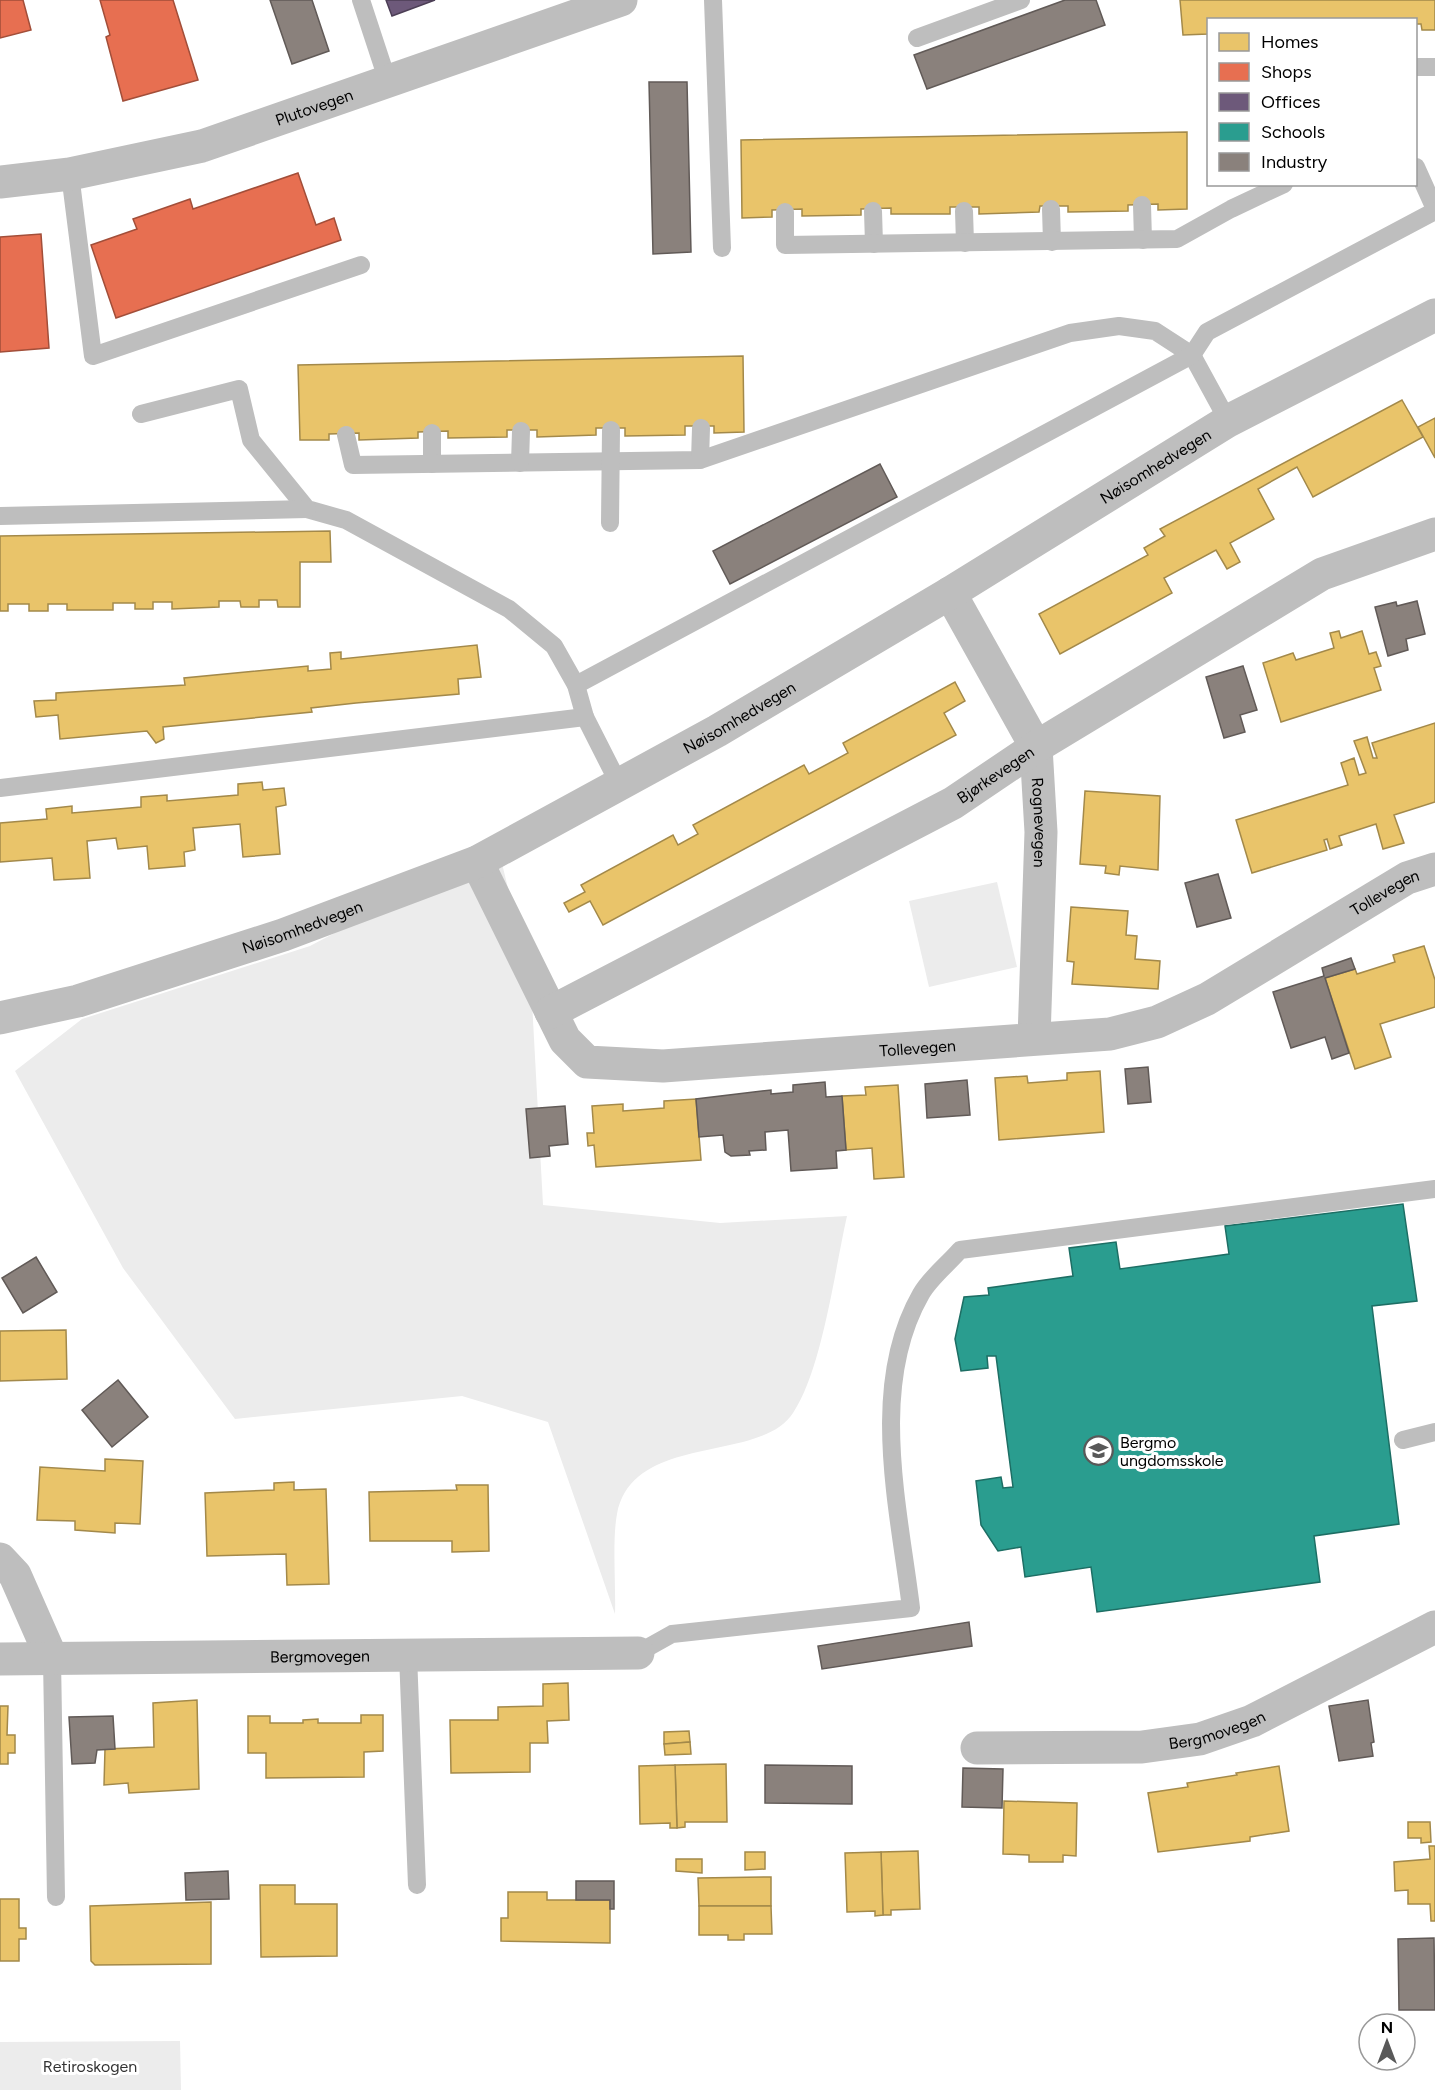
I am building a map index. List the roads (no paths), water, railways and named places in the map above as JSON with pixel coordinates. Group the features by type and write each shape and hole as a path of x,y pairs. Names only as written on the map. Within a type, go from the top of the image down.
{"street":[{"name":"Plutovegen","path":"0,182 70,174 202,146 621,0"},
{"name":"Nøisomhedvegen","path":"0,1018 78,1001 283,935 477,862 717,731 950,593 1228,421 1435,315"},
{"name":"Bjørkevegen","path":"551,1012 953,804 1036,747 1322,574 1435,534"},
{"name":"Rognevegen","path":"950,593 1036,747 1041,832 1034,1038"},
{"name":"Tollevegen","path":"477,862 565,1040 587,1062 663,1066 1110,1034 1157,1022 1207,999 1407,878 1435,868"},
{"path":"0,1559 15,1575 52,1659"},
{"name":"Bergmovegen","path":"977,1748 1142,1748 1200,1739 1252,1721 1435,1627"},
{"name":"Bergmovegen","path":"0,1659 638,1653"}],"lane":[{"path":"361,0 388,82"},
{"path":"713,0 722,248"},
{"path":"917,38 1021,0"},
{"path":"1417,67 1435,67"},
{"path":"576,685 1192,355 1207,332 1435,210 1417,169"},
{"path":"70,174 93,356 361,265"},
{"path":"785,212 785,246 1177,239 1231,209 1280,186"},
{"path":"1142,206 1143,240"},
{"path":"1051,209 1052,242"},
{"path":"873,211 874,244"},
{"path":"964,211 964,243"},
{"path":"346,435 353,465 700,460 1070,333 1119,326 1155,331 1192,355 1228,421"},
{"path":"141,414 239,389 251,440 307,509"},
{"path":"700,460 701,428"},
{"path":"610,523 611,430"},
{"path":"520,432 520,463"},
{"path":"432,433 432,464"},
{"path":"0,516 307,509 346,520 509,609 554,646 576,685 585,717 619,784"},
{"path":"0,788 585,717"},
{"path":"638,1653 672,1634 911,1608 890,1440 898,1351 921,1294 960,1250 1435,1189"},
{"path":"1403,1440 1435,1432"},
{"path":"408,1655 417,1885"},
{"path":"52,1659 56,1897"}],"place":[{"name":"Bergmo ungdomsskole","path":"1099,1451"}],"park label":[{"name":"Retiroskogen","path":"90,2066"}]}
